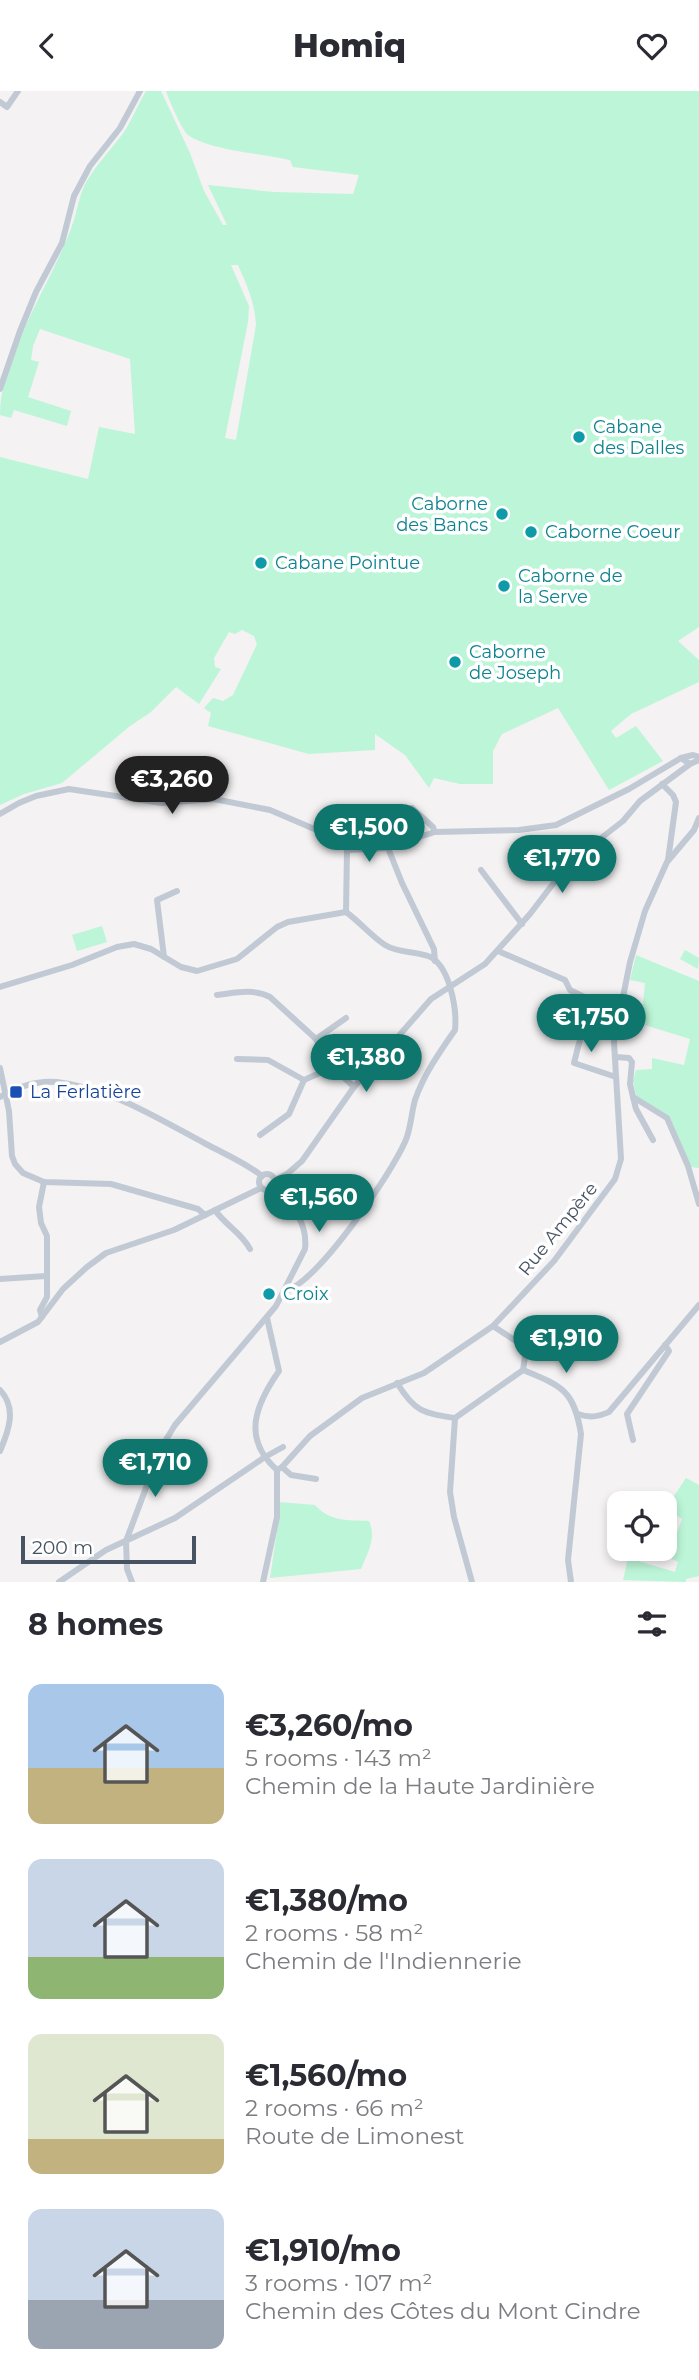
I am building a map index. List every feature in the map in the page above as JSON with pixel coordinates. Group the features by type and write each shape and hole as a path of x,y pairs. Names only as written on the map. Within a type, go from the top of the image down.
{"street":[{"path":"0,102 7,107 18,91"},
{"path":"0,389 36,292 62,243 74,196 90,166 120,128 140,91"},
{"path":"275,1179 287,1174 302,1161 354,1087 431,999 475,972 498,951 569,863 624,821 640,801 699,759 693,755 681,758 629,789 556,825 519,830 435,832 388,848 373,851 347,850"},
{"path":"681,758 690,764"},
{"path":"662,784 676,802 667,862"},
{"path":"0,814 36,796 69,789 162,803 214,799 270,810 341,840 347,850 346,912"},
{"path":"412,808 435,832"},
{"name":"Rue Ampère","path":"279,1469 310,1436 362,1398 424,1373 493,1327 554,1262 615,1179 621,1159 614,1042 617,1022 645,911 667,862 694,830 699,818"},
{"path":"388,848 434,949 435,961"},
{"path":"481,870 522,924"},
{"path":"164,957 157,900 177,891"},
{"path":"286,1291 296,1287 340,1242 378,1188 405,1142 426,1072 454,1030 447,975 435,961 428,956 385,945 346,912"},
{"path":"0,987 72,965 117,947 135,944 181,967 197,971 246,954 277,927 288,922 346,912"},
{"path":"498,951 565,980 569,990 613,1011 617,1022"},
{"path":"218,995 243,991 263,993 270,997 316,1038 333,1067 354,1087"},
{"path":"316,1038 346,1018"},
{"path":"590,1019 582,1028 582,1041 574,1063 616,1077"},
{"path":"616,1057 629,1058 632,1062 630,1084 636,1109 653,1140"},
{"path":"237,1059 268,1060 304,1080"},
{"path":"0,1067 2,1095 9,1111 11,1146 15,1164 23,1173 44,1182 111,1184 198,1209 205,1215"},
{"path":"260,1135 289,1114 304,1080 333,1067"},
{"path":"2,1095 27,1084 45,1081 100,1092 162,1121 262,1176 270,1175 275,1179"},
{"path":"633,1097 667,1118 688,1166 699,1204"},
{"path":"261,1188 262,1176"},
{"path":"273,1188 275,1179"},
{"path":"42,1317 40,1310 47,1297 47,1236 41,1223 39,1207 44,1182"},
{"path":"0,1342 24,1331 42,1317 63,1289 96,1259 116,1249 174,1230 261,1188 273,1188"},
{"path":"132,1582 127,1569 126,1541 161,1448 176,1425 267,1318 286,1291 301,1258 306,1238 300,1216 273,1188"},
{"path":"215,1210 220,1218 245,1239 250,1249"},
{"path":"0,1279 46,1276"},
{"path":"578,1414 589,1417 609,1412 699,1305"},
{"path":"267,1318 279,1371 262,1396 255,1418 259,1448 279,1469 291,1475 316,1479"},
{"path":"397,1383 409,1402 419,1410 455,1418 523,1370 526,1350 493,1327"},
{"path":"633,1440 627,1414 670,1351 665,1345"},
{"path":"523,1370 560,1387 568,1394 578,1414 581,1434 568,1560 571,1582"},
{"path":"0,1389 11,1415 0,1451"},
{"path":"455,1418 450,1492 472,1582"},
{"path":"59,1582 106,1551 175,1518 283,1447"},
{"path":"263,1582 277,1517 279,1469"}],"green space":[{"path":"146,91 161,91 190,153 204,191 223,225 227,225 208,185 274,192 353,194 359,175 293,167 290,160 222,148 197,140 185,132 166,91 699,91 699,627 678,641 699,660 699,682 631,714 611,731 616,738 636,726 663,761 609,790 558,708 502,734 493,751 493,784 460,784 434,778 429,788 405,755 375,734 375,750 309,754 208,726 211,713 204,708 213,698 223,701 233,695 257,644 254,636 242,630 235,634 229,632 214,658 215,667 221,669 199,704 176,687 151,712 130,726 62,783 24,794 0,805 0,457 88,479 99,427 135,434 130,359 40,329 31,360 39,362 28,397 71,411 67,426 14,410 11,418 0,415 2,391 18,342 65,243 84,187 126,129","holes":["231,265 238,265 252,302 256,325 236,440 225,438 249,306"]},
{"path":"102,926 107,942 77,951 72,935"},
{"path":"685,950 699,958 698,969 680,959"},
{"path":"636,955 699,981 699,1168 691,1167 670,1117 636,1096 633,1081 636,1070 652,1069 652,1058 684,1065 690,1039 622,1018 625,1001 643,1004 645,983 630,980"},
{"path":"686,1478 699,1485 699,1576 686,1579 686,1582 623,1580 627,1561 638,1561 675,1572 678,1562 677,1533 682,1519 677,1516 677,1492"},
{"path":"279,1502 315,1505 333,1517 369,1521 372,1540 361,1569 270,1578"}],"place":[{"name":"Cabane des Dalles","path":"579,437"},
{"name":"Caborne des Bancs","path":"502,514"},
{"name":"Caborne Coeur","path":"531,532"},
{"name":"Cabane Pointue","path":"261,563"},
{"name":"Caborne de la Serve","path":"504,586"},
{"name":"Caborne de Joseph","path":"455,662"},
{"name":"La Ferlatière","path":"16,1092"},
{"name":"Croix","path":"269,1294"}]}
